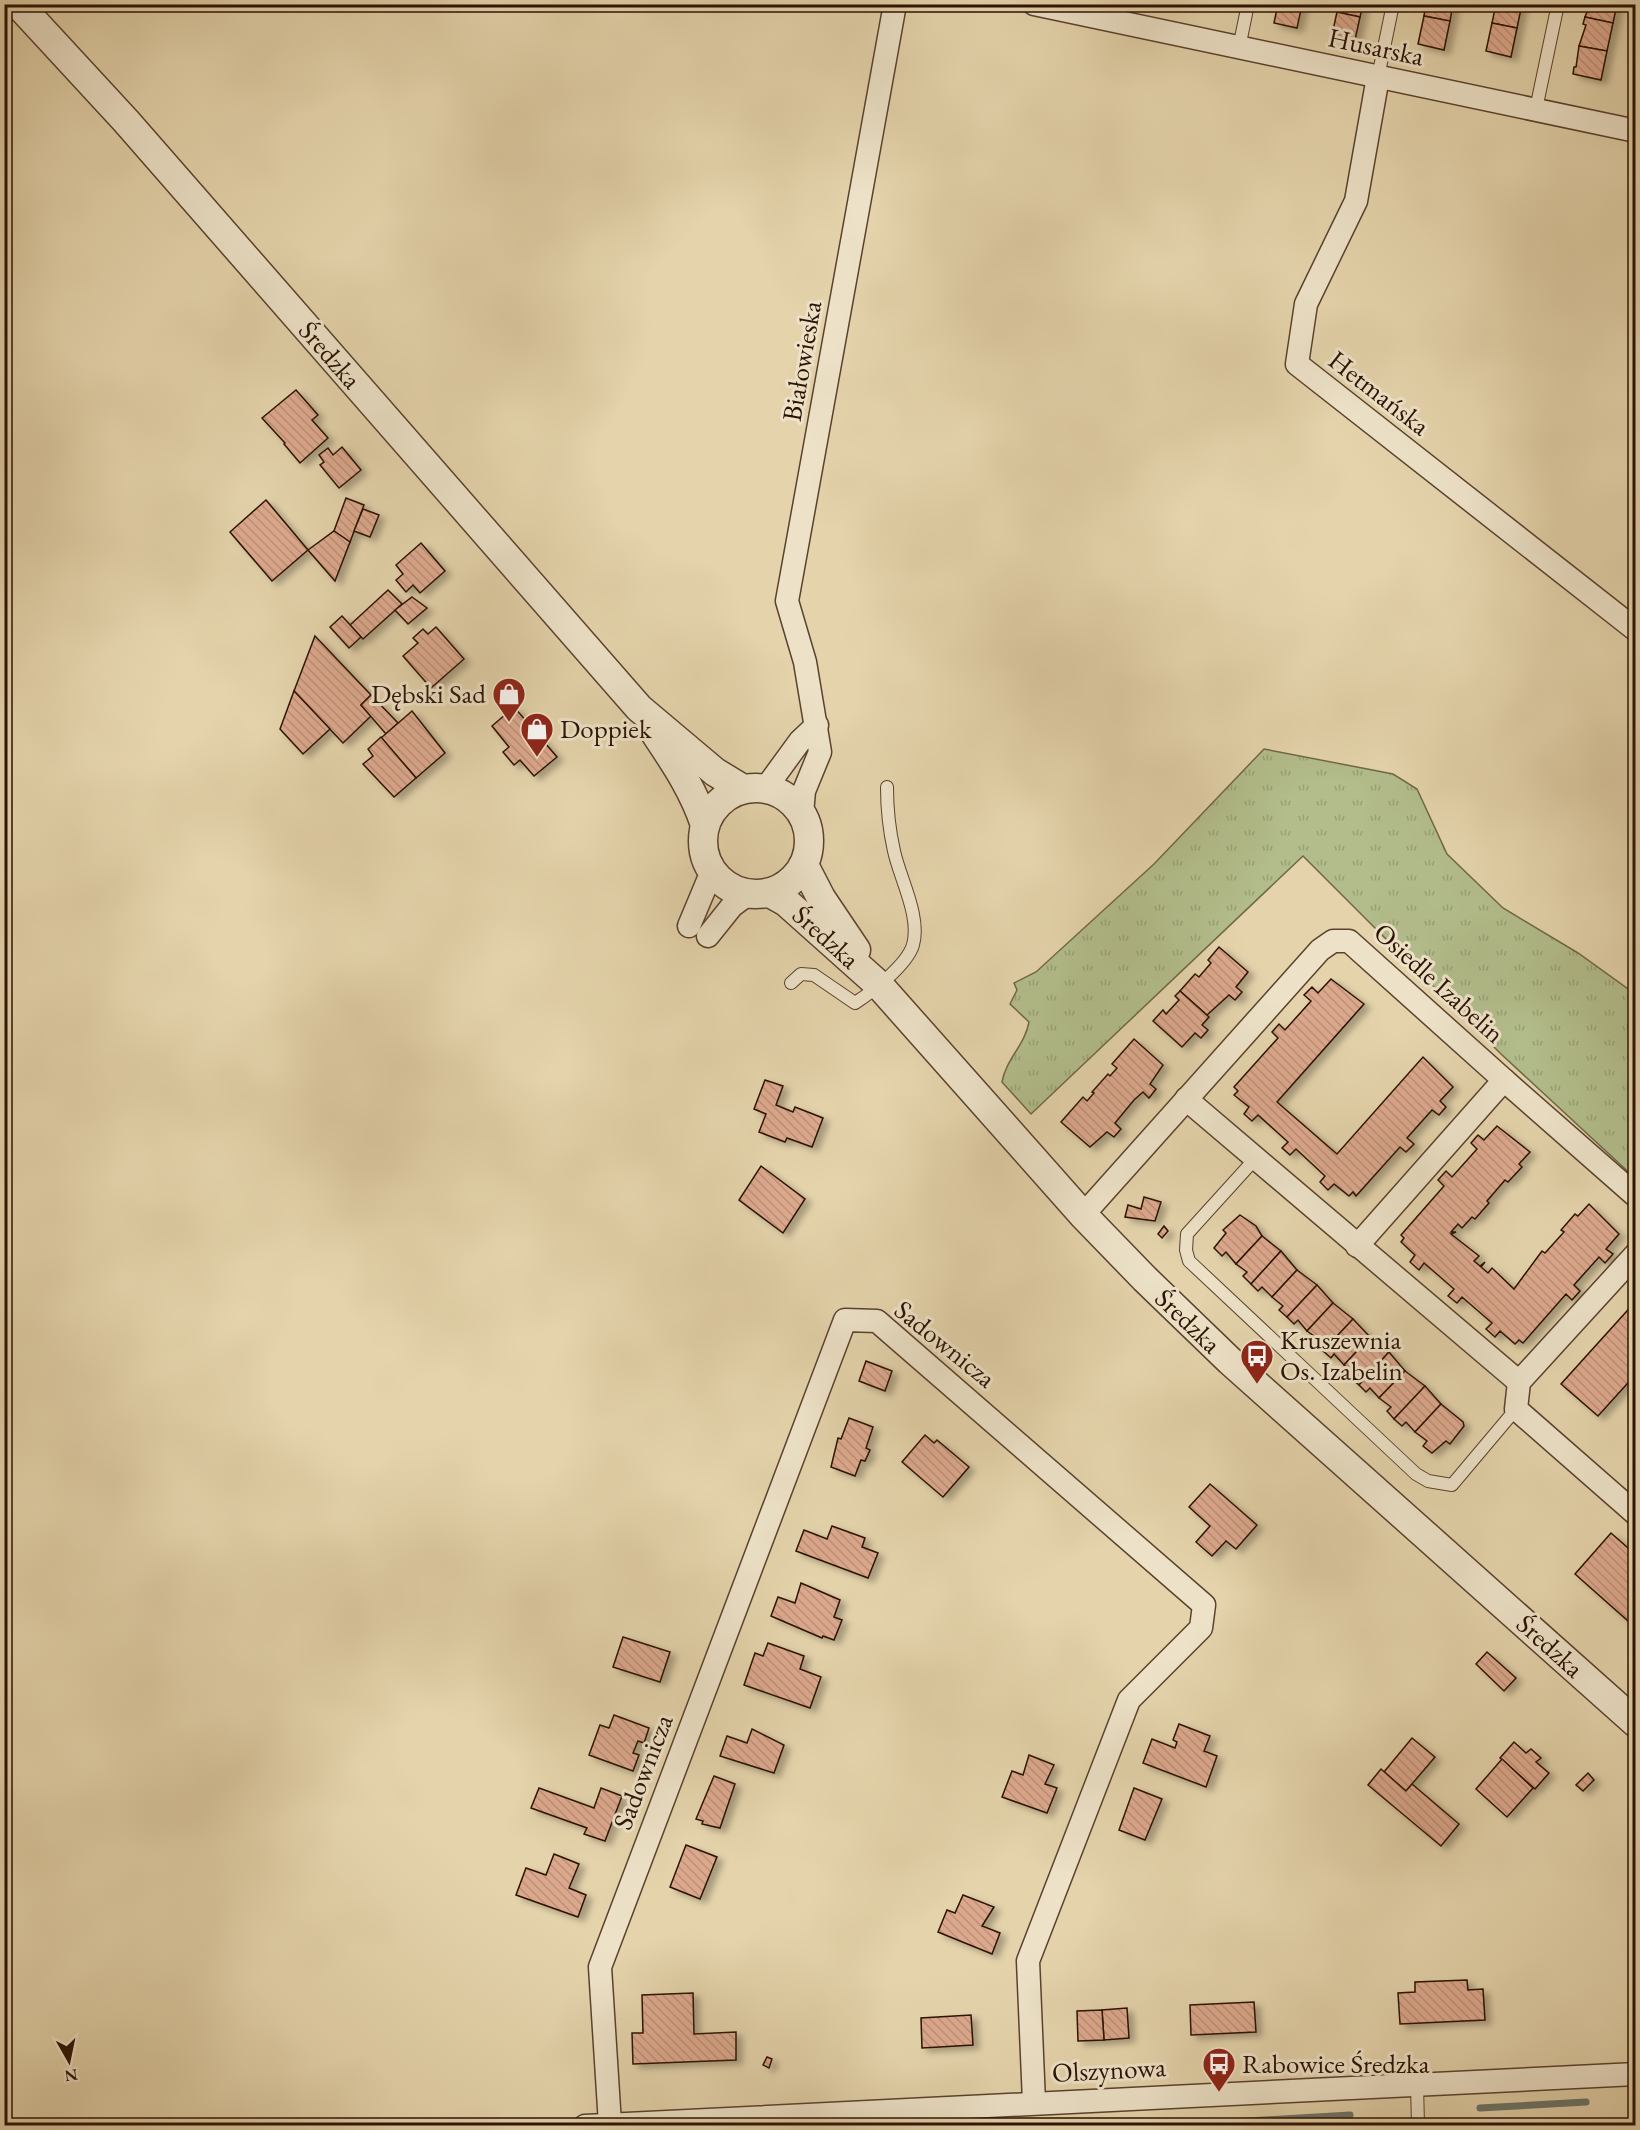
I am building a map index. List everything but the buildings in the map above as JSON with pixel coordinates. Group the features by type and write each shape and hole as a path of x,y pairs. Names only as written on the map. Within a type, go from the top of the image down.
{"street":[{"name":"Średzka","path":"18,4 126,121 639,708 684,777 697,802 705,825"},
{"name":"Białowieska","path":"802,813 804,791 820,752 818,725 805,662 787,601 895,4"},
{"name":"Husarska","path":"1034,4 1089,10 1239,48 1635,131"},
{"name":"Hetmańska","path":"1378,77 1356,201 1306,304 1297,364 1635,630"},
{"name":"Średzka","path":"639,708 715,772 754,789"},
{"path":"759,894 727,886 712,872 703,853 705,825 719,802 754,789 818,725"},
{"path":"712,872 698,931 732,906 790,882 804,865 809,839 802,813 786,797 754,789"},
{"name":"Średzka","path":"804,865 821,898 879,984"},
{"name":"Średzka","path":"759,894 794,908 879,984 1083,1215 1137,1272 1230,1361 1635,1723"},
{"name":"Osiedle Izabelin","path":"1083,1215 1320,950 1333,941 1349,941 1635,1196"},
{"name":"Osiedle Izabelin","path":"1357,1246 1504,1080"},
{"path":"1186,1100 1519,1382"},
{"path":"1635,1254 1519,1382 1516,1409 1635,1514"},
{"name":"Sadownicza","path":"610,2124 600,1967 845,1320 878,1321 1204,1605 1201,1628 1129,1700 1028,1961 1034,2102"},
{"name":"Olszynowa","path":"585,2126 1635,2074"}],"lane":[{"path":"1239,48 1248,4"},
{"path":"1378,77 1394,4"},
{"path":"1536,109 1558,4"},
{"path":"791,983 801,974 814,975 855,1003 879,984 909,954 914,943 913,923 893,849 887,813 887,787"},
{"path":"1255,1158 1187,1234 1186,1250 1189,1261 1416,1474 1428,1480 1452,1485 1516,1409"},
{"path":"1417,2084 1418,2126"}],"green space":[{"path":"1264,749 1393,774 1417,789 1447,854 1503,908 1578,953 1635,994 1635,1178 1501,1054 1303,856 1031,1114 1002,1082 1007,1066 1024,1038 1029,1022 1010,1004 1017,990 1014,983 1036,972 1154,864"}],"waterway":[{"path":"1480,2108 1586,2102"},
{"path":"1164,2126 1350,2115"}],"place":[{"name":"Dębski Sad","path":"509,723"},
{"name":"Doppiek","path":"537,758"},
{"name":"Kruszewnia Os. Izabelin","path":"1257,1385"},
{"name":"Rabowice Średzka","path":"1219,2093"}]}
